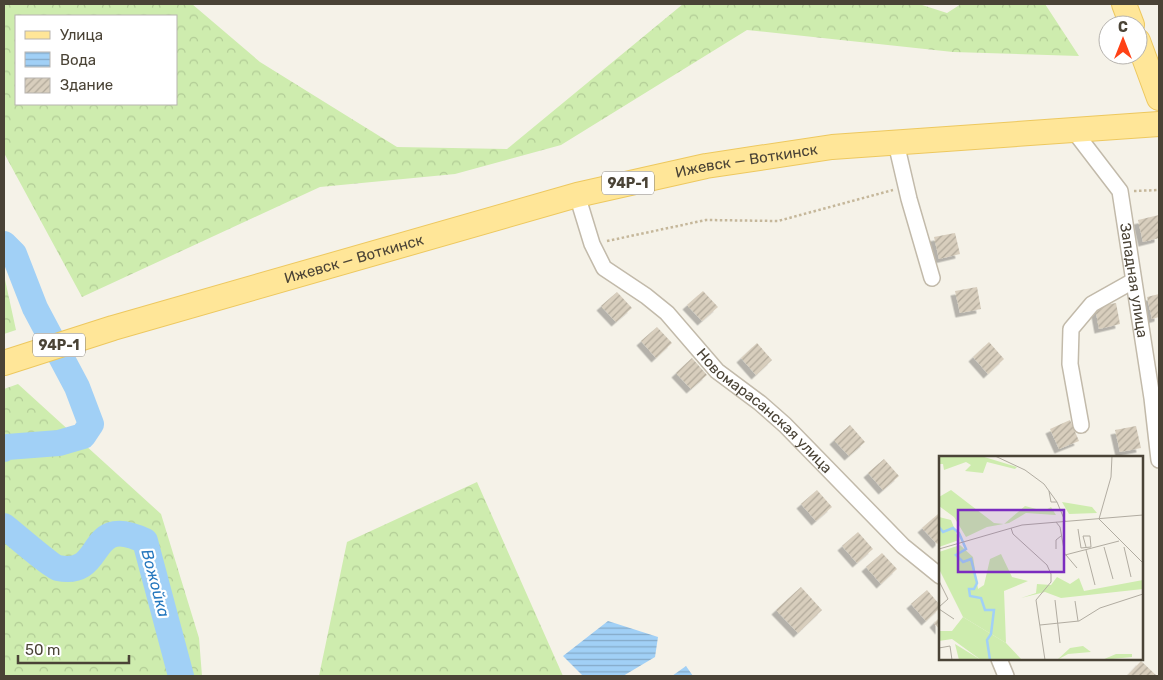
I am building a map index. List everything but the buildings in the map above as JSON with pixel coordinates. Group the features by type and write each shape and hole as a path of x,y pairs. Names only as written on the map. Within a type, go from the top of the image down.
{"main road":[{"path":"1147,65 1159,98"},
{"name":"Ижевск — Воткинск","path":"4,363 114,328 577,195 706,166 832,147 1159,124"}],"street":[{"path":"1074,131 1120,191"},
{"path":"896,143 932,278"},
{"name":"Западная улица","path":"1120,191 1152,398 1159,460"},
{"name":"Новомарасанская улица","path":"577,195 592,244 604,268 646,296 667,314 717,370 785,425 903,546 939,575"},
{"path":"1080,425 1070,364 1071,329 1092,304 1133,281"},
{"path":"999,660 1006,676"}],"path":[{"path":"592,244 706,220 778,221 906,186"},
{"path":"1120,191 1159,190"}],"green space":[{"path":"4,4 192,4 260,62 397,147 507,149 683,4 919,4 947,13 961,4 1045,4 1079,56 953,52 747,30 561,145 455,174 320,187 82,297 4,153"},
{"path":"4,275 16,330 4,334"},
{"path":"18,384 161,514 199,638 202,676 4,676 4,389"},
{"path":"477,482 563,676 319,676 347,542"}],"water":[{"path":"608,621 658,637 655,657 623,676 583,676 563,656"},
{"path":"686,666 693,676 672,676"}],"waterway":[{"name":"Вожойка","path":"4,244 14,254 35,308 77,387 91,424 83,436 59,443 7,447 4,449"},
{"name":"Вожойка","path":"4,526 40,556 58,568 73,569 84,564 104,539 113,534 126,534 145,541 181,676"}]}
